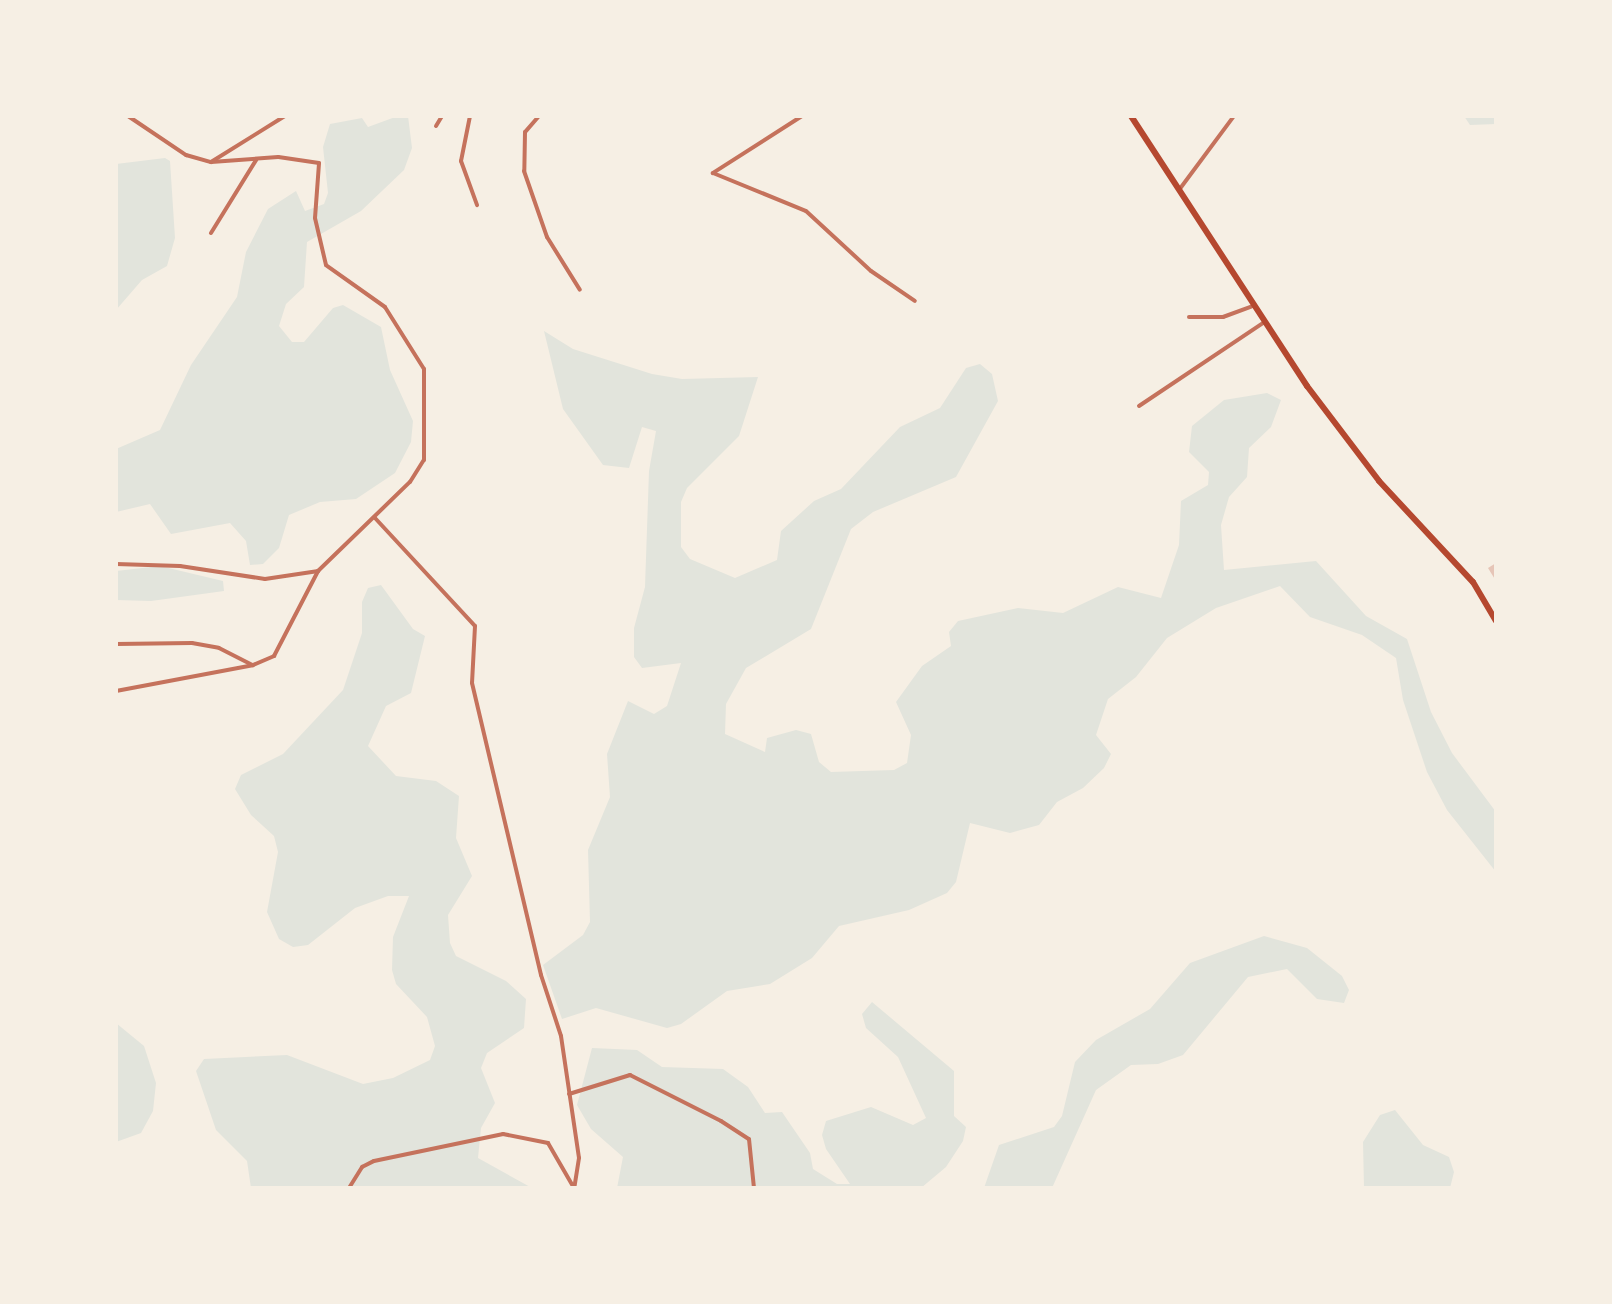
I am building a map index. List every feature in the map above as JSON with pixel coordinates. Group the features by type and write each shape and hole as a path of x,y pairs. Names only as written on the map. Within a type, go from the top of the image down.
{"main road":[{"path":"1131,116 1251,307 1347,441 1465,574 1496,621"}],"street":[{"path":"116,691 253,665 282,648 318,571 375,518 424,460 424,369 385,307 326,265 315,218 319,163 308,158 211,162 186,155 128,116"},
{"path":"211,162 285,116"},
{"path":"436,126 442,116"},
{"path":"470,116 461,161 477,205"},
{"path":"539,116 525,132 524,171 547,237 580,290"},
{"path":"802,116 713,173 806,211 871,271 915,301"},
{"path":"1178,192 1234,116"},
{"path":"211,233 256,160"},
{"path":"1189,317 1223,317 1251,307"},
{"path":"1139,406 1263,323"},
{"path":"375,518 475,626 472,683 541,975 561,1036 579,1158 574,1188"},
{"path":"116,564 180,566 265,579 318,571"},
{"path":"116,644 192,643 219,648 253,665"},
{"path":"568,1094 624,1074 693,1106 748,1137 754,1188"},
{"path":"349,1188 362,1167 374,1161 503,1134 548,1143 574,1188"}],"shaded area":[{"path":"398,116 408,116 412,148 404,170 361,211 307,242 304,287 286,304 279,326 292,342 304,342 333,308 343,305 381,327 390,370 413,421 411,442 395,473 356,499 320,502 289,515 279,548 263,564 250,565 246,541 230,523 171,534 150,504 116,512 116,449 160,430 191,365 237,297 246,252 268,209 296,191 305,211 324,204 328,193 323,147 330,124 362,118 368,127"},
{"path":"1464,116 1496,116 1496,124 1470,125"},
{"path":"165,158 170,161 175,238 167,266 142,280 116,310 116,164"},
{"path":"544,331 573,349 652,374 682,379 758,377 739,436 687,488 681,502 681,547 690,559 735,578 777,560 781,531 814,501 841,489 900,427 940,408 966,368 980,364 992,374 998,401 956,477 873,512 851,529 811,629 746,668 726,704 725,734 765,752 767,738 796,730 811,734 819,762 831,772 894,770 907,763 911,735 896,702 922,666 951,646 949,632 958,621 1018,608 1063,613 1118,587 1161,598 1179,545 1181,501 1208,485 1209,472 1189,452 1192,426 1224,400 1267,393 1281,400 1271,427 1249,448 1247,477 1229,497 1221,525 1224,570 1316,561 1366,616 1407,639 1431,712 1452,753 1496,812 1496,872 1447,810 1427,772 1403,700 1396,658 1362,635 1310,617 1280,586 1216,608 1167,638 1136,677 1108,699 1096,735 1111,754 1104,768 1083,788 1057,802 1039,825 1010,833 970,823 956,882 947,893 909,910 839,926 812,958 770,984 727,991 681,1024 667,1028 596,1008 562,1019 543,965 583,935 590,922 588,850 610,797 607,754 628,701 654,714 667,706 681,663 642,668 634,657 634,628 645,587 649,471 656,431 642,427 629,468 603,465 563,409"},
{"path":"160,566 223,581 224,591 151,601 116,600 116,571"},
{"path":"381,585 413,629 425,636 411,693 386,706 368,746 396,776 436,781 459,796 456,838 472,876 448,915 450,943 456,956 506,981 526,999 524,1028 487,1053 481,1068 495,1103 481,1128 478,1158 532,1188 251,1188 247,1161 216,1130 196,1071 204,1059 287,1055 363,1084 393,1078 430,1060 435,1046 427,1017 396,984 392,970 393,937 409,896 388,896 355,908 308,945 293,947 279,939 267,912 278,852 274,836 251,815 235,789 241,775 283,754 343,690 362,633 362,602 368,588"},
{"path":"1264,936 1307,948 1342,976 1349,990 1344,1003 1317,999 1287,969 1248,977 1183,1055 1158,1064 1131,1065 1096,1090 1052,1188 984,1188 999,1145 1054,1127 1062,1116 1075,1062 1096,1040 1150,1009 1190,963"},
{"path":"872,1002 954,1071 954,1116 966,1127 963,1141 946,1167 921,1188 617,1188 623,1157 591,1129 577,1105 592,1048 637,1050 662,1067 723,1069 748,1087 765,1113 782,1112 810,1153 813,1169 837,1184 850,1184 826,1149 822,1135 826,1121 871,1107 913,1125 926,1118 898,1057 866,1028 862,1014"},
{"path":"116,1023 144,1046 156,1083 153,1111 141,1133 116,1142"},
{"path":"1395,1110 1423,1145 1449,1157 1454,1172 1450,1188 1364,1188 1363,1142 1380,1115"}],"building":[{"path":"1496,563 1496,581 1488,568"}]}
